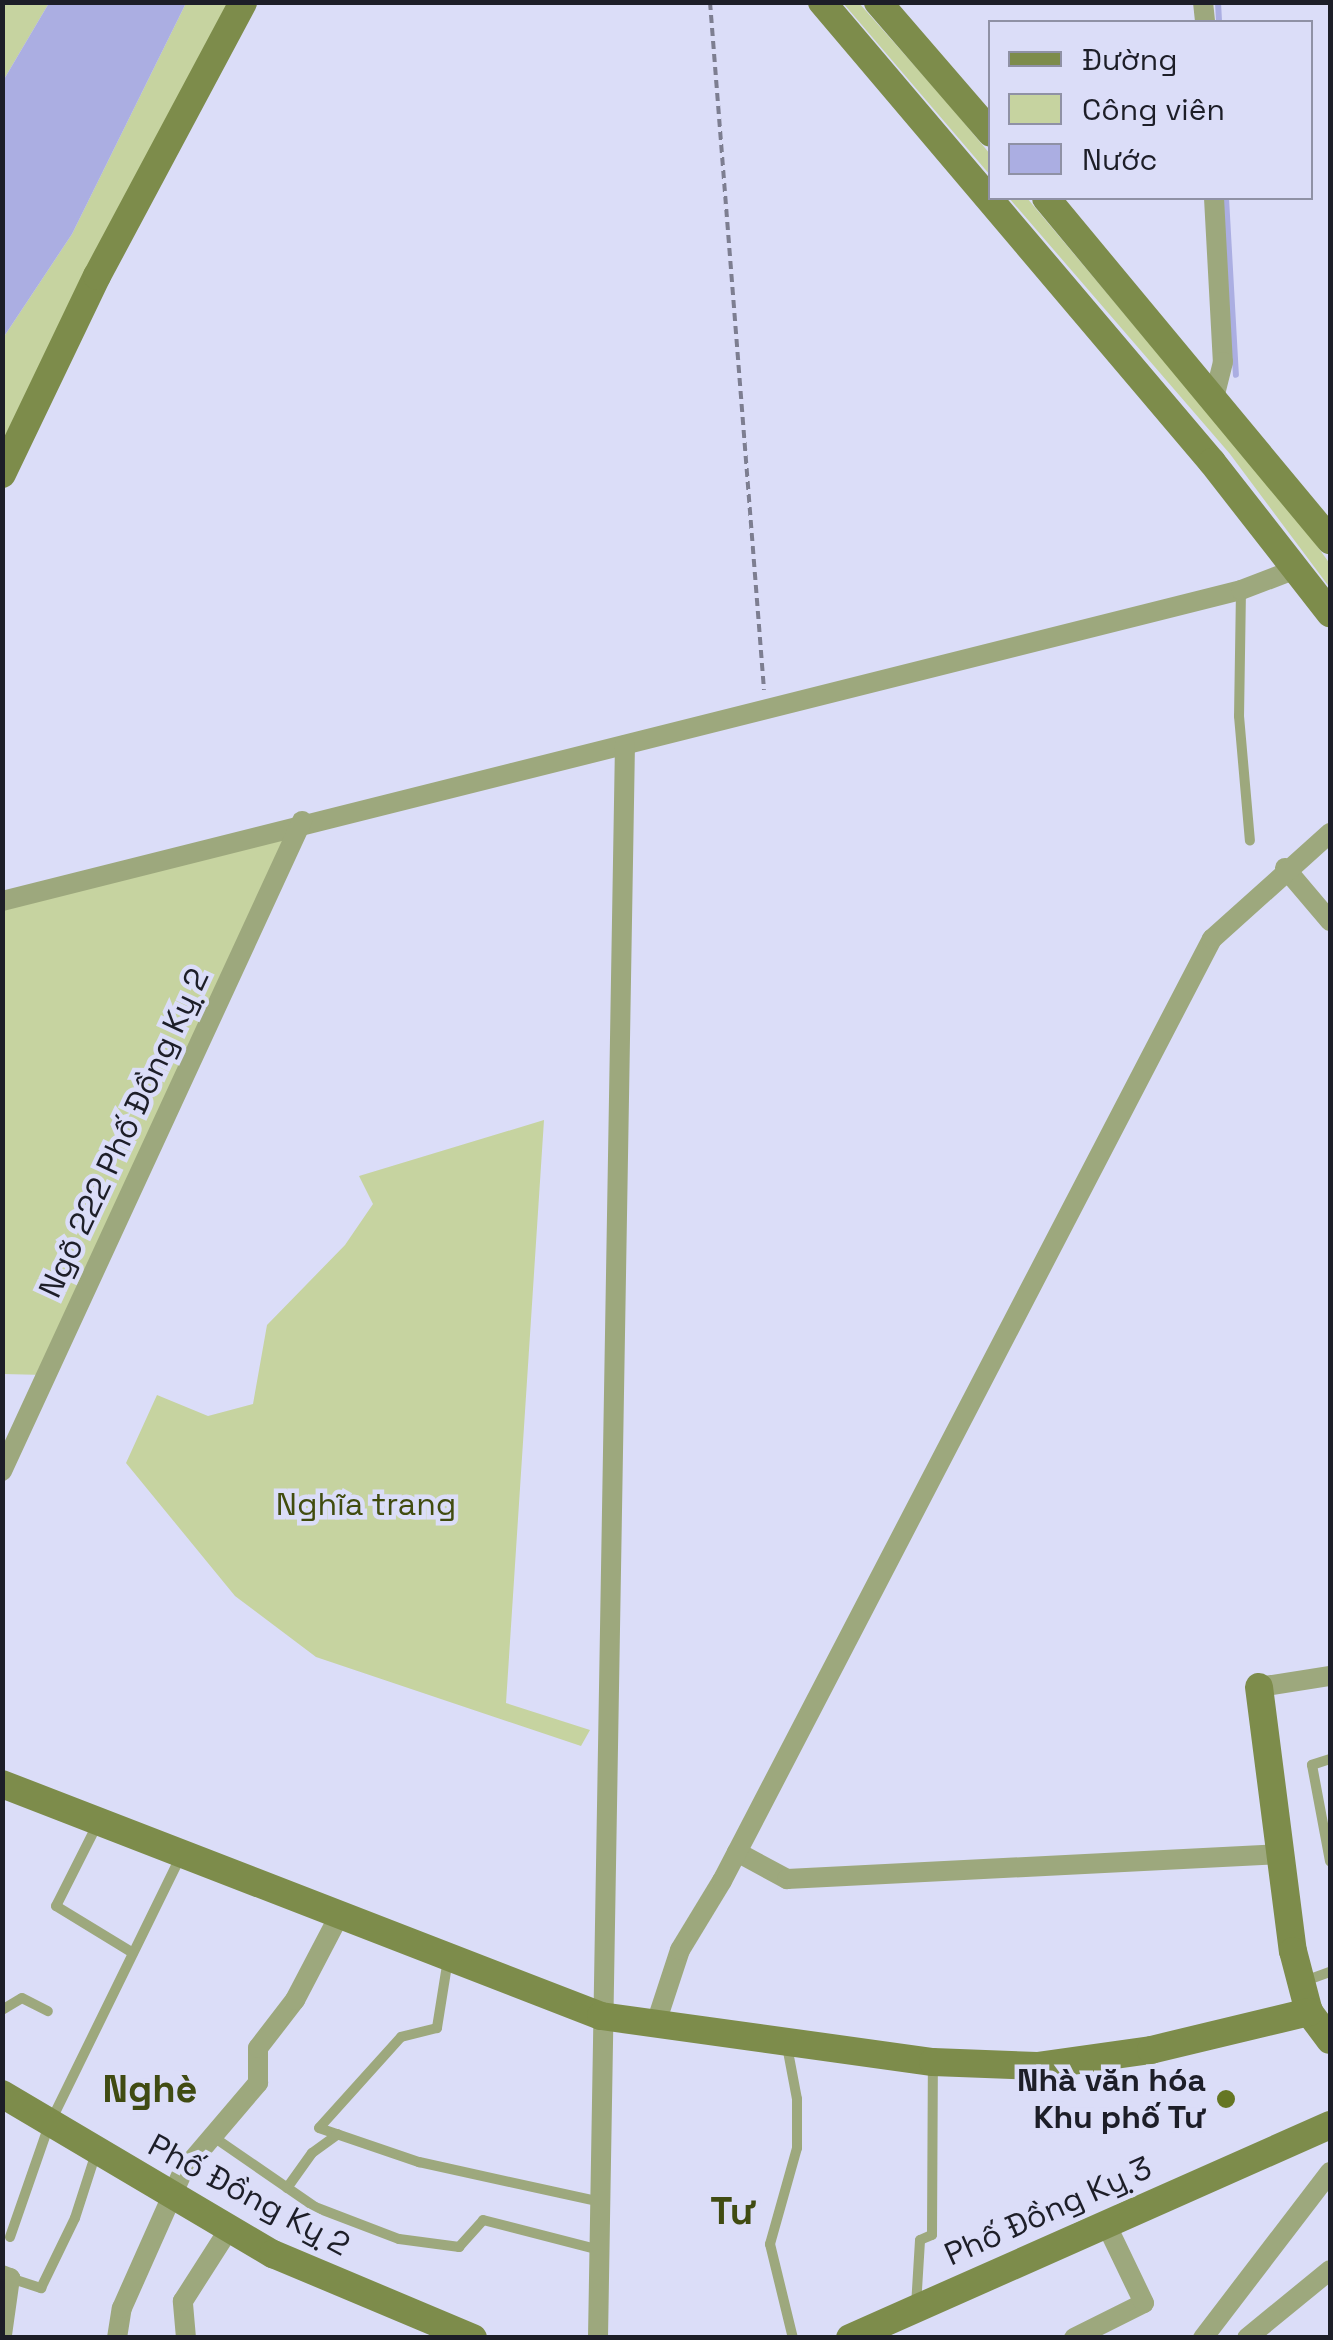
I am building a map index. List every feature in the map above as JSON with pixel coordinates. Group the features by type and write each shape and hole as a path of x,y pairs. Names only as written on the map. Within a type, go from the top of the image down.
{"street":[{"path":"2,474 97,276 244,2"},
{"path":"822,2 1296,568 1330,614"},
{"path":"878,2 988,131"},
{"path":"1048,200 1215,394 1330,540"},
{"path":"1214,200 1223,362 1215,394"},
{"path":"2,901 302,822 1241,590 1296,568"},
{"path":"598,2338 624,745"},
{"name":"Ngõ 222 Phố Đồng Kỵ 2","path":"2,1470 302,822"},
{"path":"656,2023 680,1950 738,1852 1212,939 1285,868 1330,833"},
{"path":"1285,868 1330,921"},
{"path":"1330,1676 1258,1687 1302,1983 1309,2012 1330,2040"},
{"path":"2,1784 602,2016 932,2062 1037,2066 1150,2050 1309,2012"},
{"path":"738,1852 787,1878 1281,1854"},
{"path":"117,2338 122,2308 182,2171 215,2138 258,2083 258,2048 295,2000 340,1916"},
{"name":"Phố Đồng Kỵ 2","path":"2,2094 273,2254 474,2338"},
{"name":"Phố Đồng Kỵ 3","path":"850,2338 881,2330 916,2308 1330,2124"},
{"path":"1203,2338 1330,2172"},
{"path":"1074,2338 1144,2302 1106,2224"},
{"path":"186,2338 183,2300 229,2230"},
{"path":"1246,2338 1330,2270"},
{"path":"2,2335 6,2277"}],"lane":[{"path":"1241,590 1240,716 1250,841"},
{"path":"1330,1760 1312,1764 1330,1861"},
{"path":"99,1822 56,1906 133,1953"},
{"path":"10,2237 49,2125 181,1854"},
{"path":"448,1958 436,2028 401,2037 319,2128 419,2162 602,2202"},
{"path":"1302,1983 1330,1972"},
{"path":"2,2010 22,1998 48,2011"},
{"path":"786,2040 798,2099 796,2148 770,2244 792,2338"},
{"path":"916,2308 920,2240 932,2235 932,2062"},
{"path":"287,2188 312,2153 338,2134"},
{"path":"215,2138 315,2207 399,2238 460,2247 484,2220 600,2251"},
{"path":"6,2277 41,2288 75,2218 96,2152"}],"path":[{"path":"710,2 766,709"}],"green space":[{"path":"3,3 49,3 3,81"},
{"path":"186,3 243,3 3,474 3,338 72,234"},
{"path":"843,3 859,3 946,101 988,152 988,173"},
{"path":"1011,200 1029,200 1302,525 1330,564 1330,588 1230,454"},
{"path":"302,821 45,1375 3,1374 3,901"},
{"name":"Nghĩa trang","path":"544,1120 506,1703 590,1730 581,1746 316,1657 235,1596 126,1463 157,1395 208,1416 253,1404 267,1325 345,1245 373,1204 359,1176"}],"water":[{"path":"49,3 186,3 72,234 3,338 3,81"}],"waterway":[{"path":"1218,2 1219,20"},
{"path":"1226,200 1236,375"}],"place":[{"name":"Nhà văn hóa Khu phố Tư","path":"1226,2099"}],"district":[{"name":"Nghè","path":"150,2090"},
{"name":"Tư","path":"733,2212"}]}
